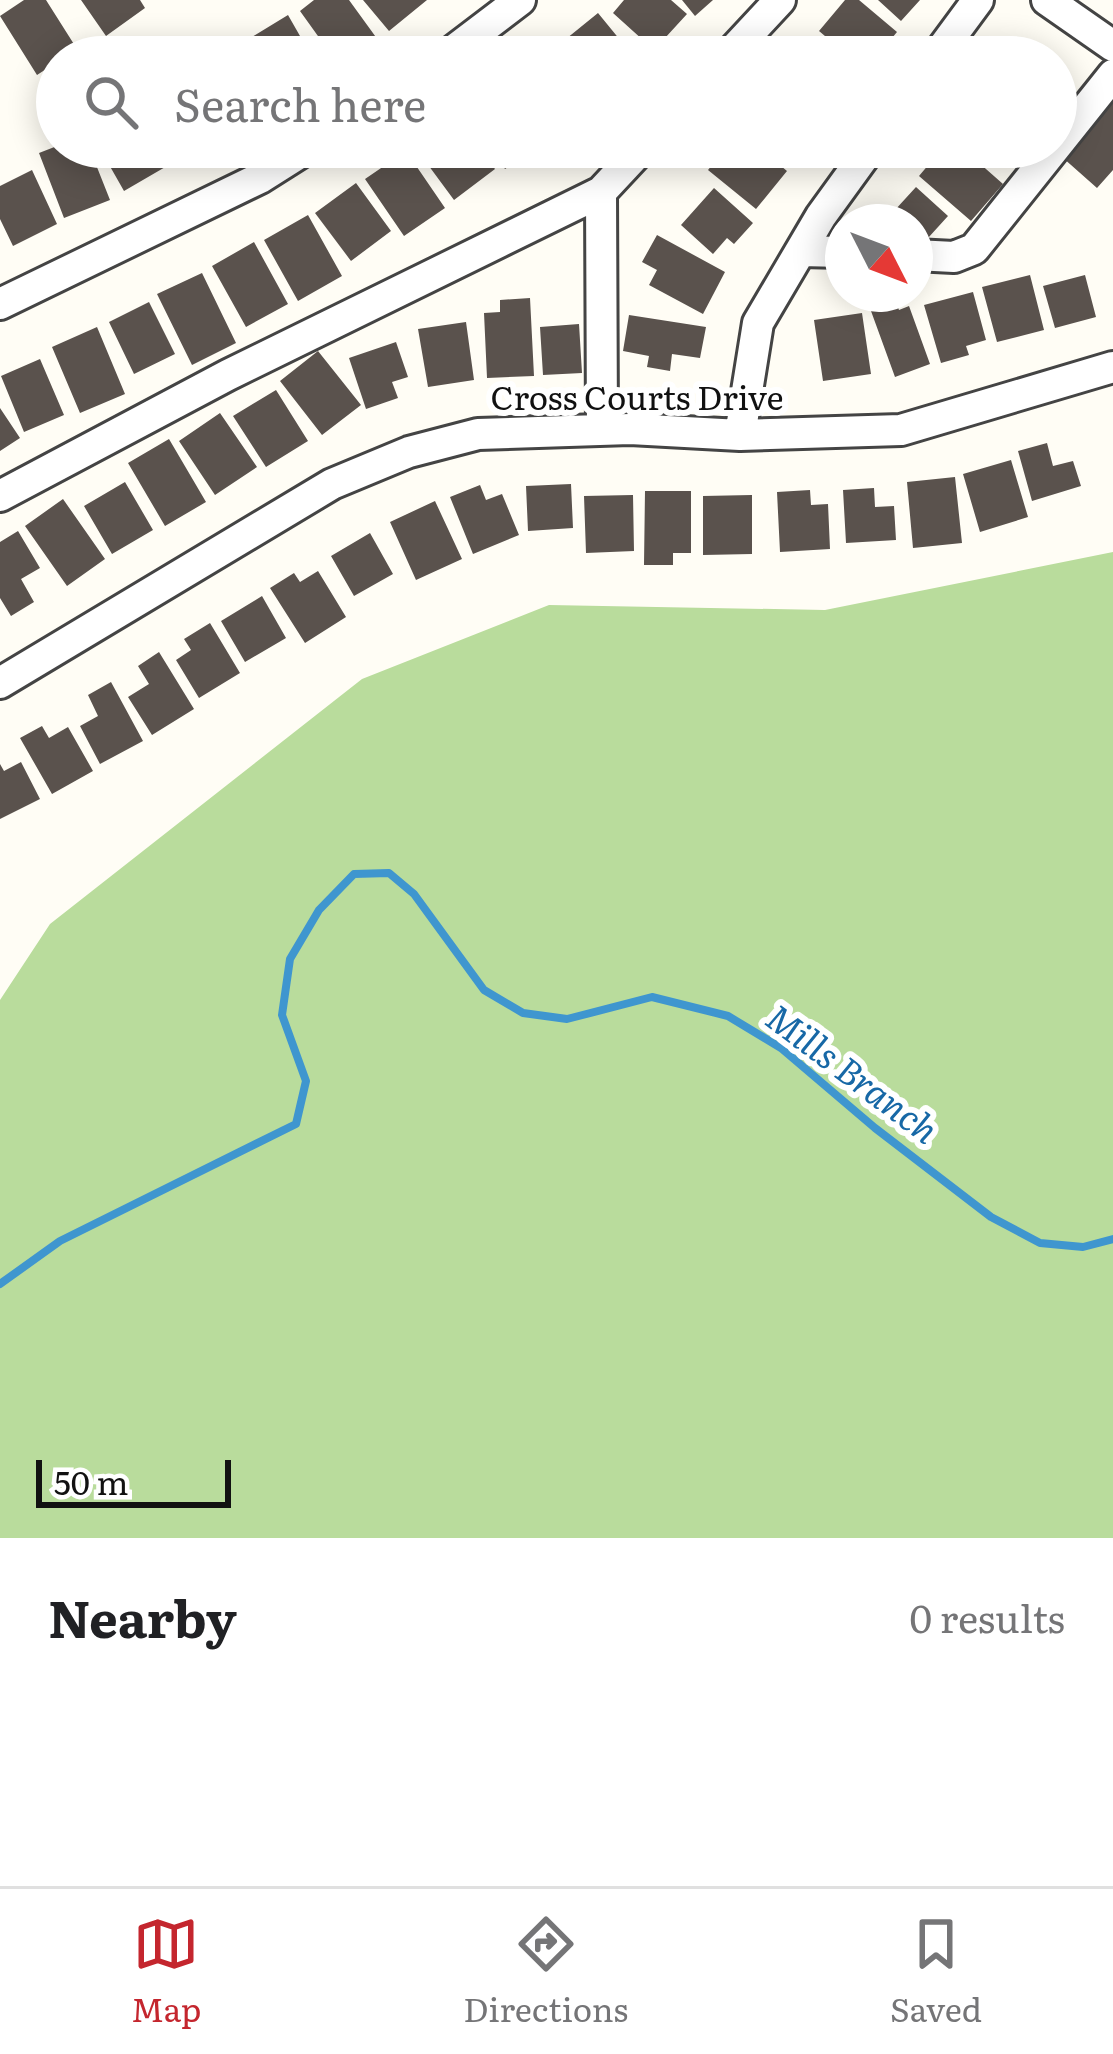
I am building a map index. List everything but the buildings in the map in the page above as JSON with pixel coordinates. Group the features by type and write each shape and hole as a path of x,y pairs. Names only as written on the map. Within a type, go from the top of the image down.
{"street":[{"path":"473,36 520,0"},
{"path":"747,36 780,0"},
{"path":"951,36 978,0"},
{"path":"1047,0 1113,46"},
{"path":"1077,120 1113,75"},
{"path":"0,304 276,168"},
{"path":"0,496 228,375 601,192 624,168"},
{"path":"740,435 758,323 857,168"},
{"path":"933,256 954,257 974,248 1038,168"},
{"path":"601,192 602,429"},
{"path":"801,251 825,252"},
{"name":"Cross Courts Drive","path":"0,683 332,484 409,452 478,434 602,429 740,435 901,430 1113,367"}],"green space":[{"path":"1113,552 1113,1538 0,1538 0,1000 50,924 362,679 549,605 825,610"}],"waterway":[{"name":"Mills Branch","path":"0,1284 60,1241 296,1124 306,1081 282,1015 290,959 319,910 354,874 389,873 414,894 484,990 523,1013 567,1019 652,997 728,1016 781,1048 991,1217 1040,1243 1083,1247 1113,1239"}]}
